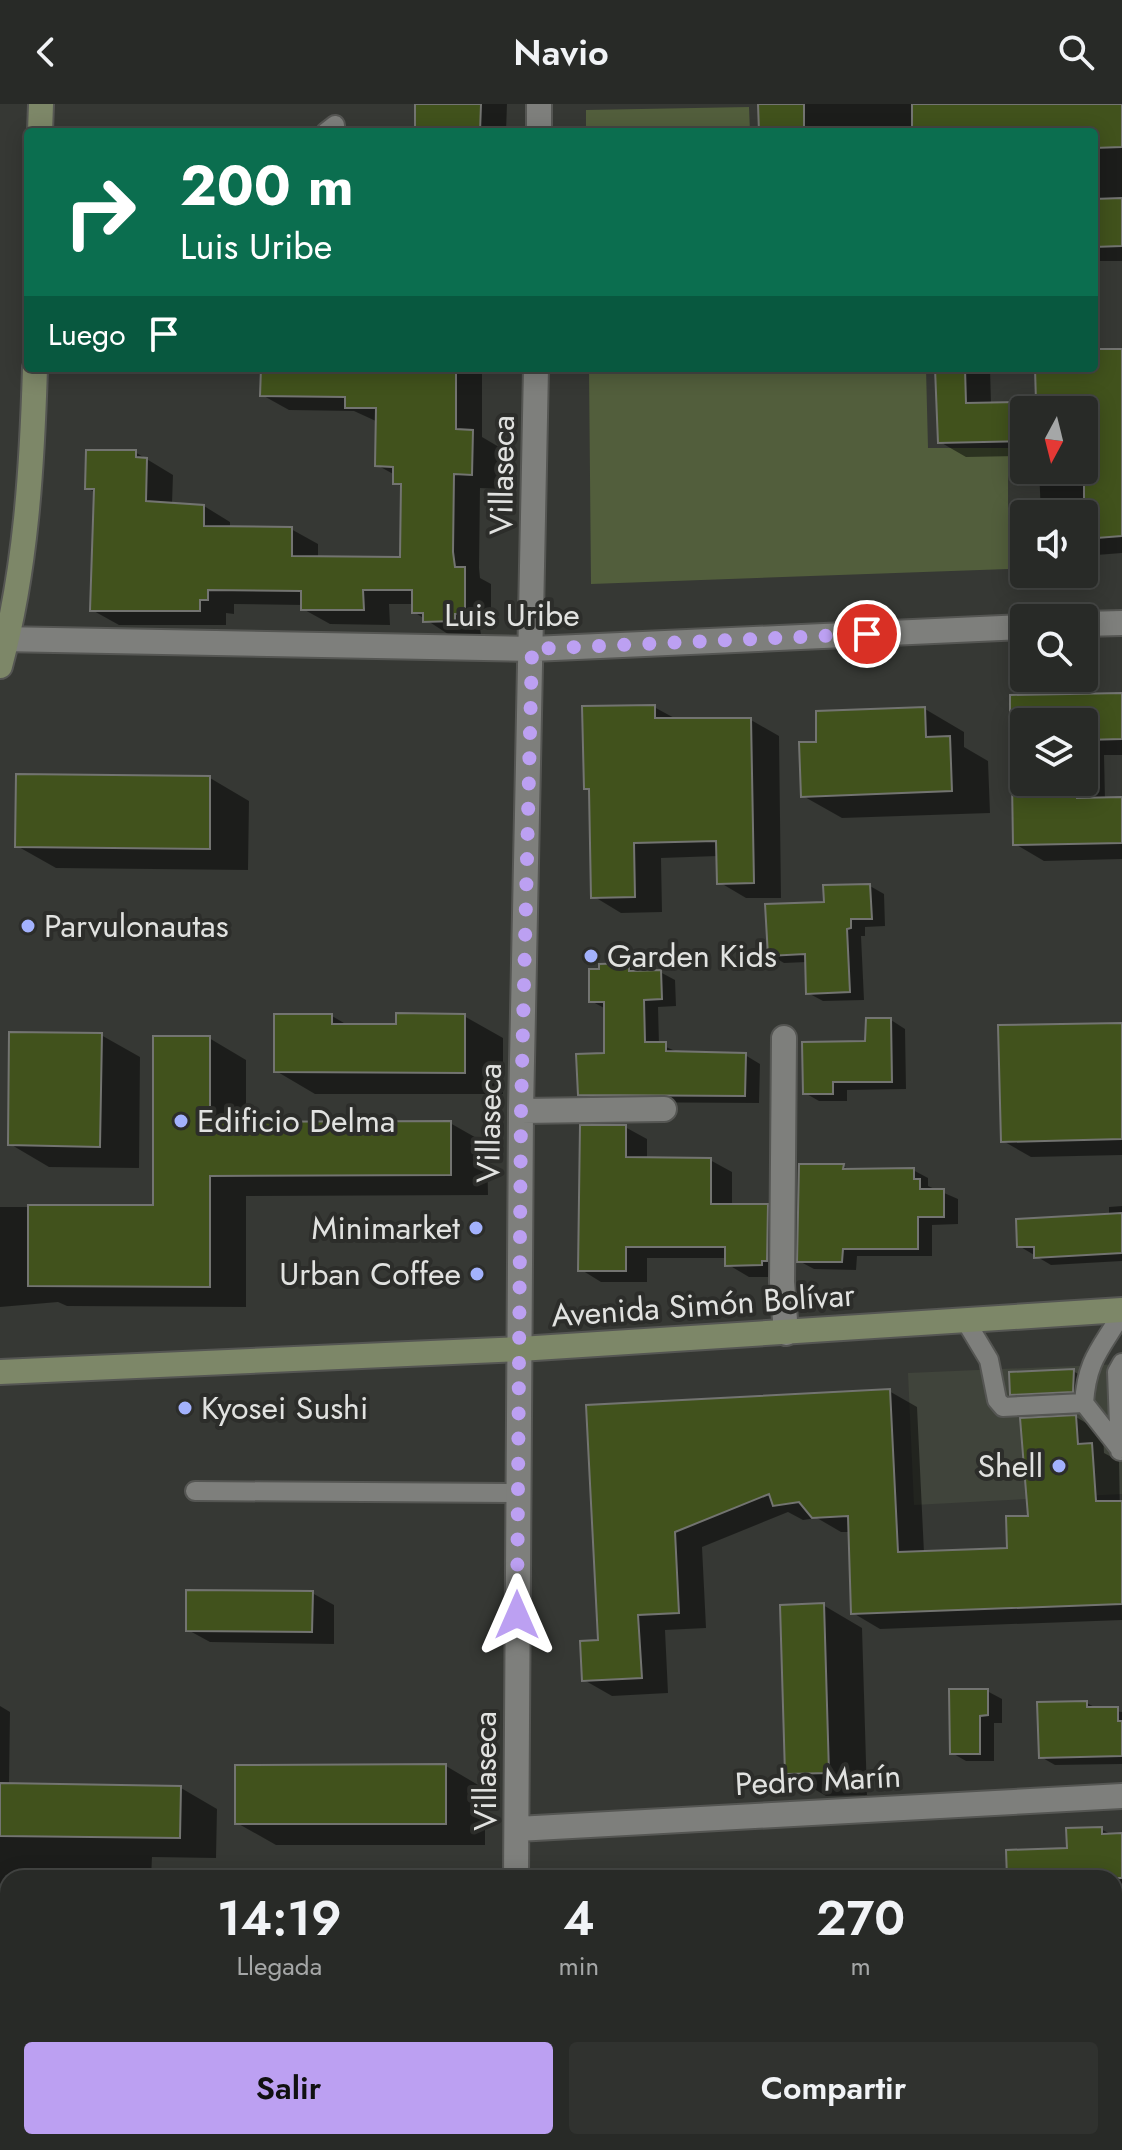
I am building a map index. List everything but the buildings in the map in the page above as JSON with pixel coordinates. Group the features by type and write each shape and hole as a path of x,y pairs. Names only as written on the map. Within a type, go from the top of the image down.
{"street":[{"path":"40,128 41,104"},
{"path":"539,104 539,128"},
{"path":"0,666 32,474 35,372"},
{"name":"Villaseca","path":"516,1870 521,1111 536,372"},
{"path":"1098,624 1122,623"},
{"name":"Luis Uribe","path":"4,639 532,649 1010,628"},
{"path":"784,1038 782,1282 786,1333"},
{"path":"521,1111 664,1109"},
{"name":"Avenida Simón Bolívar","path":"0,1372 520,1349 1122,1311"},
{"name":"Pedro Marín","path":"517,1829 1122,1796"}],"lane":[{"path":"1121,1455 1084,1403 1080,1378 1122,1311"},
{"path":"965,1320 989,1360 1003,1407 1084,1403"},
{"path":"1080,1378 1120,1369 1121,1455"},
{"path":"195,1491 517,1493"}],"shaded area":[{"path":"1122,1364 1122,1494 914,1505 908,1373"}],"green space":[{"path":"749,107 750,128 586,128 586,110"},
{"path":"589,372 926,372 928,448 1008,448 1008,569 591,584"}],"place":[{"name":"Parvulonautas","path":"28,926"},
{"name":"Garden Kids","path":"591,956"},
{"name":"Edificio Delma","path":"181,1121"},
{"name":"Minimarket","path":"476,1228"},
{"name":"Urban Coffee","path":"477,1274"},
{"name":"Kyosei Sushi","path":"185,1408"},
{"name":"Shell","path":"1059,1466"}],"route":[{"path":"517,1615 521,1111 532,649 867,634"}]}
